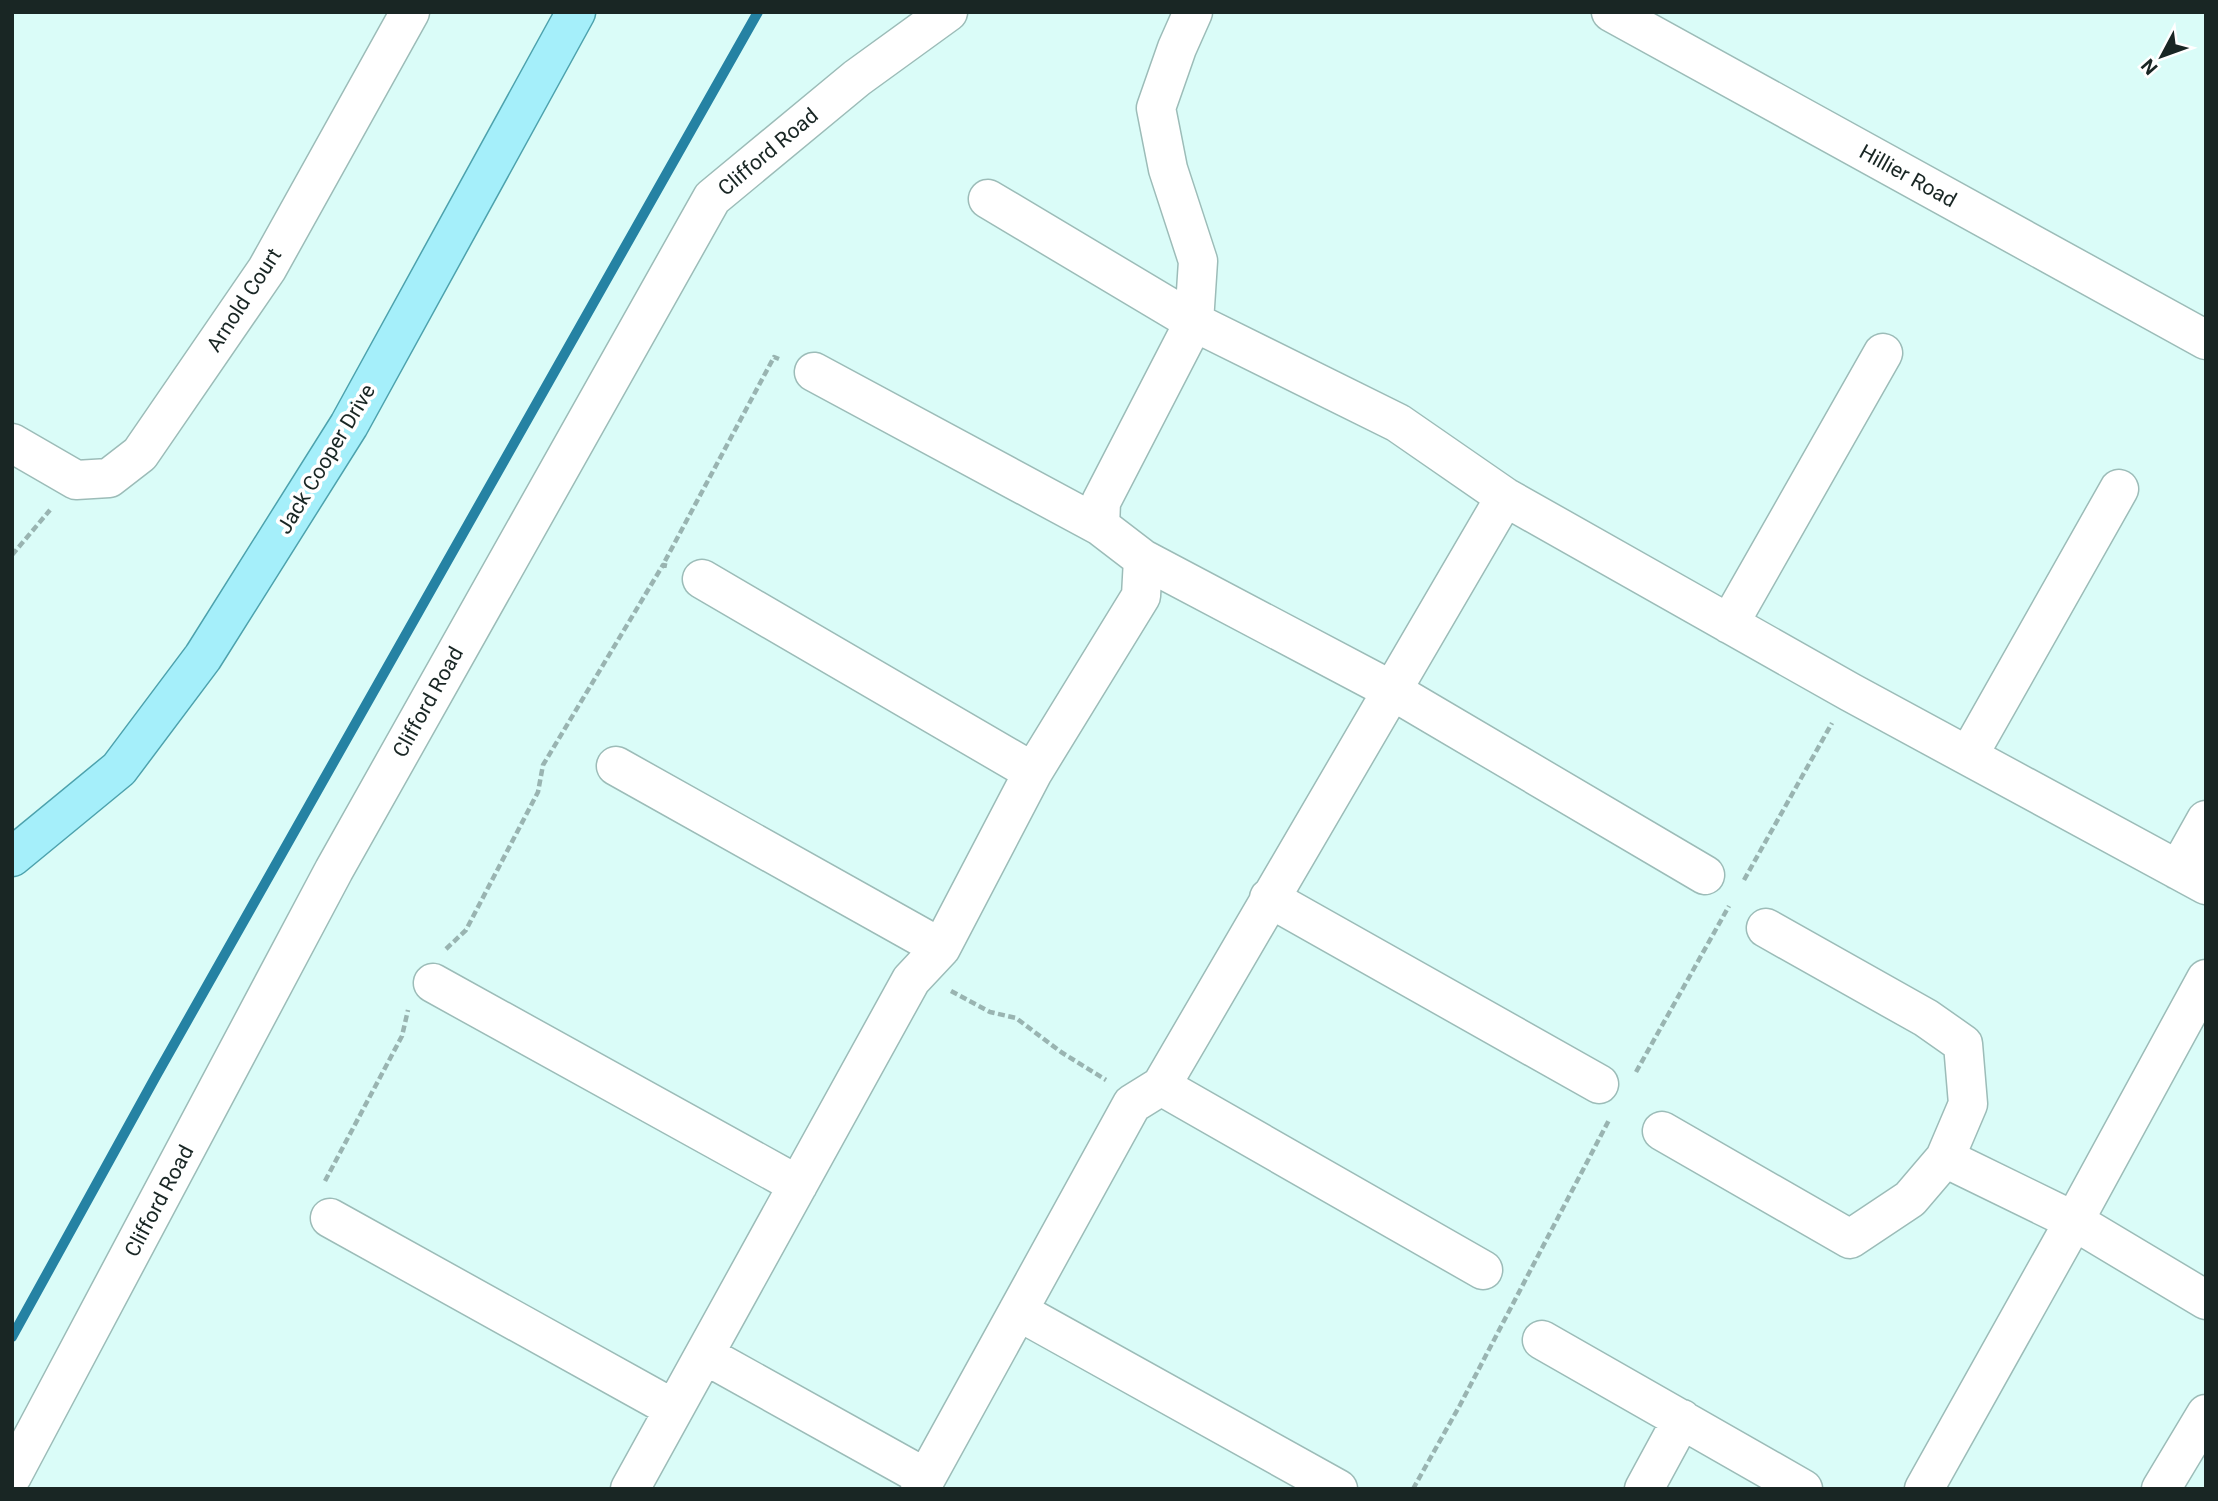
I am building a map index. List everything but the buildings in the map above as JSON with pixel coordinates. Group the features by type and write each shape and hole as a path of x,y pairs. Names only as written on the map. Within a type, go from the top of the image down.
{"main road":[{"name":"Jack Cooper Drive","path":"12,857 119,768 203,657 349,425 576,12"}],"street":[{"name":"Arnold Court","path":"76,480 109,478 140,454 267,269 410,12"},
{"name":"Clifford Road","path":"12,1476 334,870 712,198 857,78 948,12"},
{"path":"1100,526 1101,502 1194,322 1198,261 1168,169 1157,108 1177,48 1193,12"},
{"name":"Hillier Road","path":"1611,12 2206,340"},
{"path":"988,199 1194,322 1398,423 1505,497 1729,624 2192,877 2206,820"},
{"path":"1729,624 1883,354"},
{"path":"814,372 1100,526 1143,559 1391,690 1705,875"},
{"path":"12,443 76,480"},
{"path":"1968,756 2119,489"},
{"path":"705,1355 923,1484 1132,1104 1161,1086 1505,497"},
{"path":"629,1489 911,980 941,948 1032,772 1141,596 1143,559"},
{"path":"702,579 1032,772"},
{"path":"616,766 941,948"},
{"path":"1269,898 1599,1084"},
{"path":"1662,1131 1850,1239 1910,1199 1945,1158 1968,1104 1963,1044 1926,1018 1766,928"},
{"path":"1924,1489 2206,979"},
{"path":"433,983 799,1185"},
{"path":"1161,1086 1483,1270"},
{"path":"1945,1158 2074,1221 2206,1300"},
{"path":"330,1217 674,1409"},
{"path":"1018,1311 1338,1489"},
{"path":"1542,1340 1803,1489"},
{"path":"1644,1489 1682,1419"},
{"path":"2161,1489 2201,1432"}],"path":[{"path":"330,1217 314,1203 402,1036 409,1005 433,983 438,957 466,930 538,792 543,765 663,565 774,357 814,372"},
{"path":"12,555 76,480"},
{"path":"663,565 702,579"},
{"path":"948,990 990,1012 1016,1018 1061,1052 1116,1086"}],"waterway":[{"path":"12,1337 156,1076 758,12"}]}
